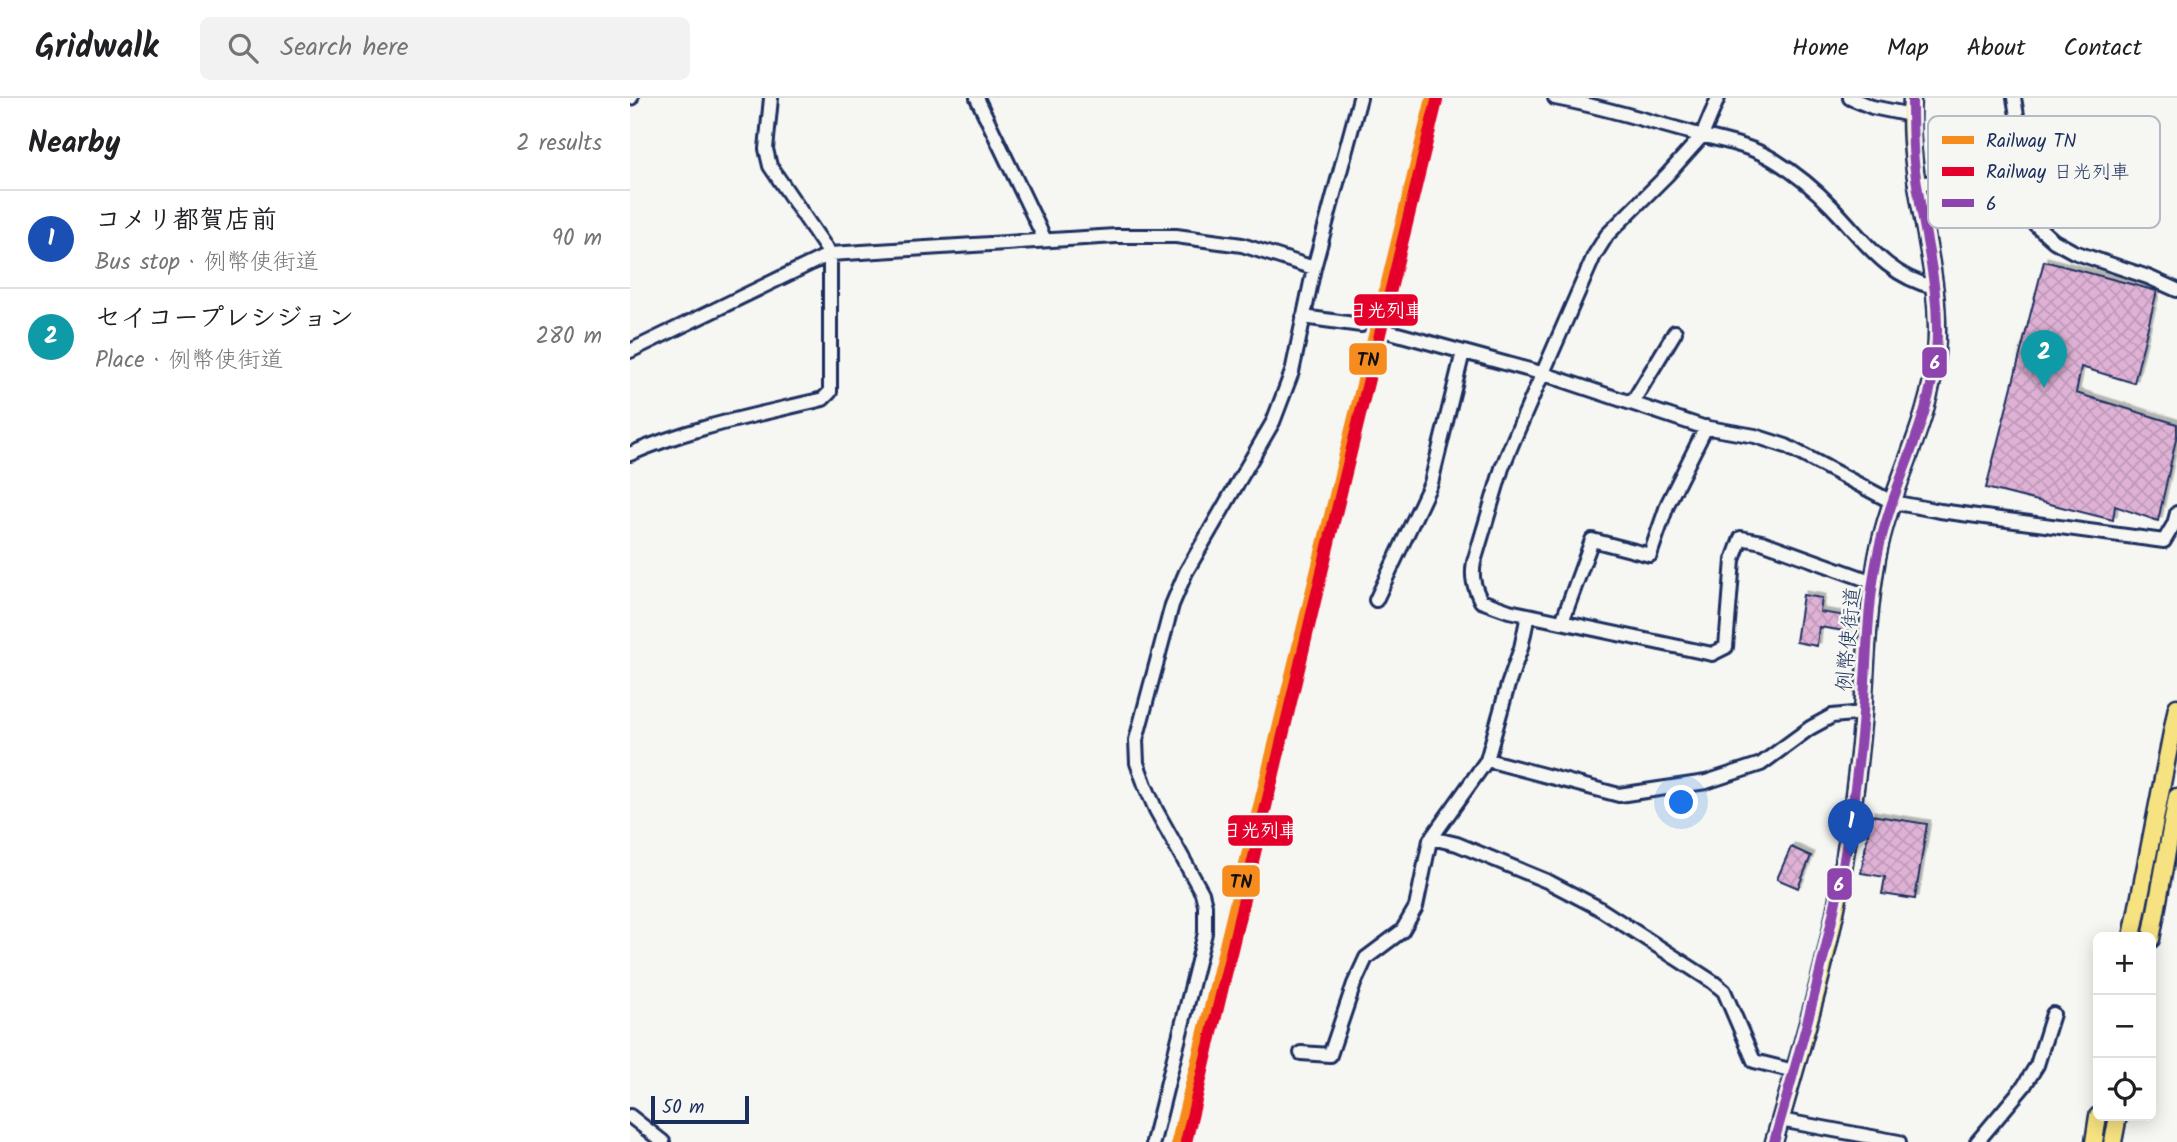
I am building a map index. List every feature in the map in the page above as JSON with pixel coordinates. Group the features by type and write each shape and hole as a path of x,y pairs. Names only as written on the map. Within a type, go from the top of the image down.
{"main road":[{"name":"例幣使街道","path":"1774,1142 1824,960 1845,859 1863,713 1867,644 1878,554 1892,502 1920,430 1934,378 1937,350 1934,287 1915,183 1911,106"},
{"path":"2133,932 2177,707"},
{"path":"2152,932 2177,797"},
{"path":"2094,1142 2097,1121"},
{"path":"2113,1142 2117,1121"}],"street":[{"path":"630,454 692,430 823,399 830,392 830,254 770,166 766,149 771,98"},
{"path":"977,98 1045,240"},
{"path":"1153,1142 1205,933 1206,917 1202,893 1145,785 1137,763 1136,740 1172,605 1194,555 1273,422 1292,372 1314,268 1360,98"},
{"path":"1555,98 1741,145 1772,159 1801,178 1881,260 1903,277 1934,287"},
{"path":"1718,98 1702,136 1607,235 1594,256 1541,373 1503,468 1482,532 1472,575 1476,591 1481,601 1509,611 1712,654 1726,647 1732,560 1741,538 1762,542 1873,582"},
{"path":"1850,98 1872,107 1911,106"},
{"path":"2014,98 2017,116"},
{"path":"1915,183 1928,183"},
{"path":"2039,228 2053,241 2074,252 2148,277 2177,290"},
{"path":"631,347 830,254 1116,236 1175,236 1242,245 1314,268"},
{"path":"1303,317 1360,325"},
{"path":"1383,330 1541,373 1706,428 1755,436 1786,446 1892,502 2164,541 2177,513"},
{"path":"1632,403 1675,332"},
{"path":"1376,600 1431,483 1463,352"},
{"path":"1562,622 1592,540 1650,555 1668,503 1706,428"},
{"path":"1301,1053 1330,1055 1354,984 1366,958 1402,930 1411,918 1419,898 1430,840 1487,760 1521,648 1528,615"},
{"path":"1487,760 1619,796 1706,782 1761,764 1832,716 1863,713"},
{"path":"1430,840 1457,844 1537,877 1607,914 1724,991 1754,1061 1794,1071"},
{"path":"1977,1142 2024,1086 2037,1065 2053,1014"},
{"path":"630,1116 663,1142"},
{"path":"1780,1120 1899,1142"}],"building":[{"path":"2044,261 2157,291 2134,383 2081,367 2076,393 2177,424 2177,435 2158,521 2115,506 2113,520 1986,488"},
{"path":"1803,595 1822,598 1820,612 1853,617 1851,632 1819,627 1817,646 1796,642"},
{"path":"1871,815 1927,824 1915,899 1882,894 1885,877 1861,873"},
{"path":"1791,847 1811,856 1798,888 1777,879"}],"rail line":[{"name":"TN","path":"1177,1142 1432,98"},
{"name":"日光列車","path":"1186,1142 1437,101"}],"transit line":[{"name":"6","path":"1774,1142 1820,974 1846,846 1860,747 1869,616 1877,558 1891,507 1926,406 1936,353 1934,281 1914,162 1912,98"}],"place":[{"name":"セイコープレシジョン","path":"2044,388"},
{"name":"コメリ都賀店前","path":"1851,857"}]}
